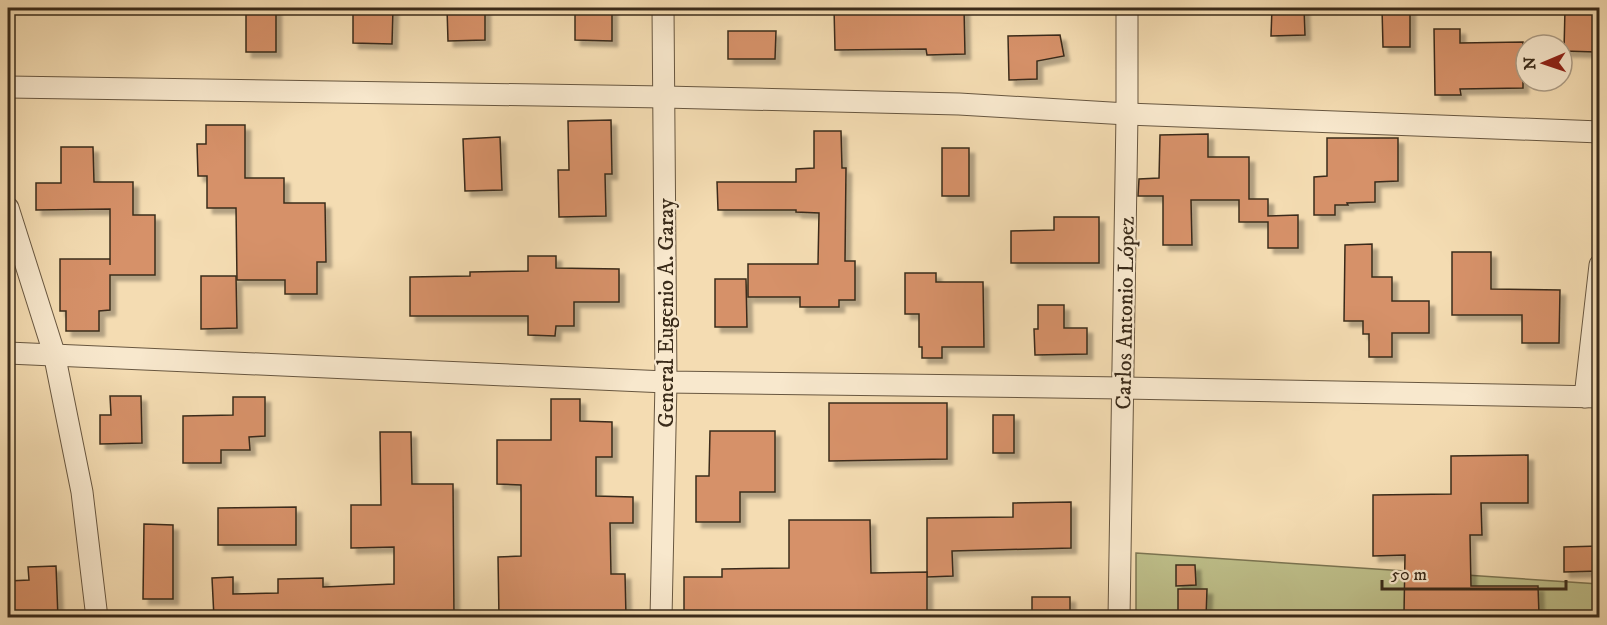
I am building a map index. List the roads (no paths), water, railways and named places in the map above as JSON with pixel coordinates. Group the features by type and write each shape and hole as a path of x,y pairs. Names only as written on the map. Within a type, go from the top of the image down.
{"street":[{"name":"General Eugenio A. Garay","path":"661,618 666,382 663,8"},
{"name":"Carlos Antonio López","path":"1119,618 1127,114 1126,8"},
{"path":"8,87 664,97 947,104 1127,114 1599,132"},
{"path":"8,208 54,353 82,492 97,618"},
{"path":"8,353 54,353 666,382 1592,397 1599,264"}]}
